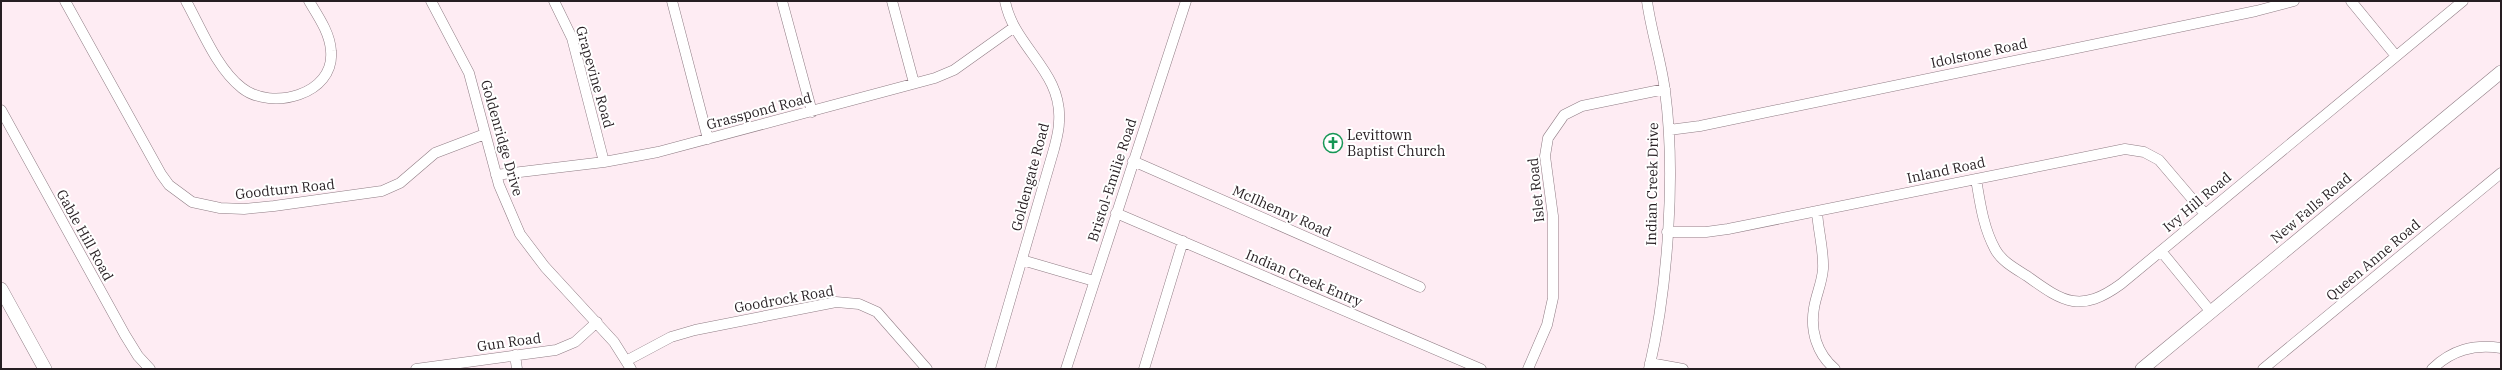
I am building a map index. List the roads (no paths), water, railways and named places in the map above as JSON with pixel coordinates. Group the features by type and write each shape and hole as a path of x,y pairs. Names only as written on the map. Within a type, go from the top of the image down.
{"main road":[{"name":"New Falls Road","path":"2142,369 2501,72"},
{"path":"1,289 45,369"}],"street":[{"name":"Goodturn Road","path":"65,1 161,174 181,195 201,205 244,209 382,191 400,183 435,153 485,134"},
{"path":"186,1 227,73 241,88 251,94 271,98 292,96 311,90 323,80 329,69 331,47 309,1"},
{"name":"Goldenridge Drive","path":"431,1 469,73 496,175 520,234 545,267 597,322 628,365"},
{"name":"Grapevine Road","path":"554,1 572,38 604,162"},
{"path":"672,1 708,139"},
{"path":"782,1 812,112"},
{"path":"892,1 914,83"},
{"name":"Goldengate Road","path":"990,369 1054,149 1059,117 1057,100 1050,79 1013,28 1005,1"},
{"name":"Bristol-Emilie Road","path":"1066,369 1186,1"},
{"name":"Indian Creek Drive","path":"1647,1 1665,89 1669,130 1667,232 1662,288 1650,366"},
{"name":"Idolstone Road","path":"1669,130 1700,126 2248,13 2294,1"},
{"path":"2351,1 2396,56"},
{"name":"Ivy Hill Road","path":"1976,178 1985,222 1996,250 2012,266 2045,291 2062,299 2086,302 2098,299 2122,284 2463,1"},
{"name":"Grasspond Road","path":"496,175 604,162 708,139 812,112 914,83 954,70 1013,28"},
{"name":"Islet Road","path":"1528,369 1547,325 1553,298 1553,216 1545,156 1548,138 1564,115 1582,106 1665,89"},
{"name":"Gable Hill Road","path":"1,110 125,335 138,356 150,369"},
{"name":"Inland Road","path":"1667,232 1706,232 1728,229 2116,150 2134,150 2151,155 2159,160 2205,214"},
{"name":"McIlhenny Road","path":"1133,161 1420,287"},
{"name":"Queen Anne Road","path":"2263,369 2501,173"},
{"path":"1816,211 1823,271 1814,308 1813,331 1818,346 1825,359 1835,369"},
{"name":"Indian Creek Entry","path":"1116,213 1481,369"},
{"path":"1144,369 1183,241"},
{"path":"2160,251 2211,312"},
{"path":"1022,260 1094,281"},
{"name":"Goodrock Road","path":"628,365 671,337 695,330 836,302 859,304 877,312 927,369"},
{"name":"Gun Road","path":"416,369 566,347 579,339 597,322"},
{"path":"2432,369 2452,354 2463,349 2475,346 2501,348"},
{"path":"515,355 517,369"},
{"path":"1650,366 1683,369"}],"place":[{"name":"Levittown Baptist Church","path":"1333,143"}]}
